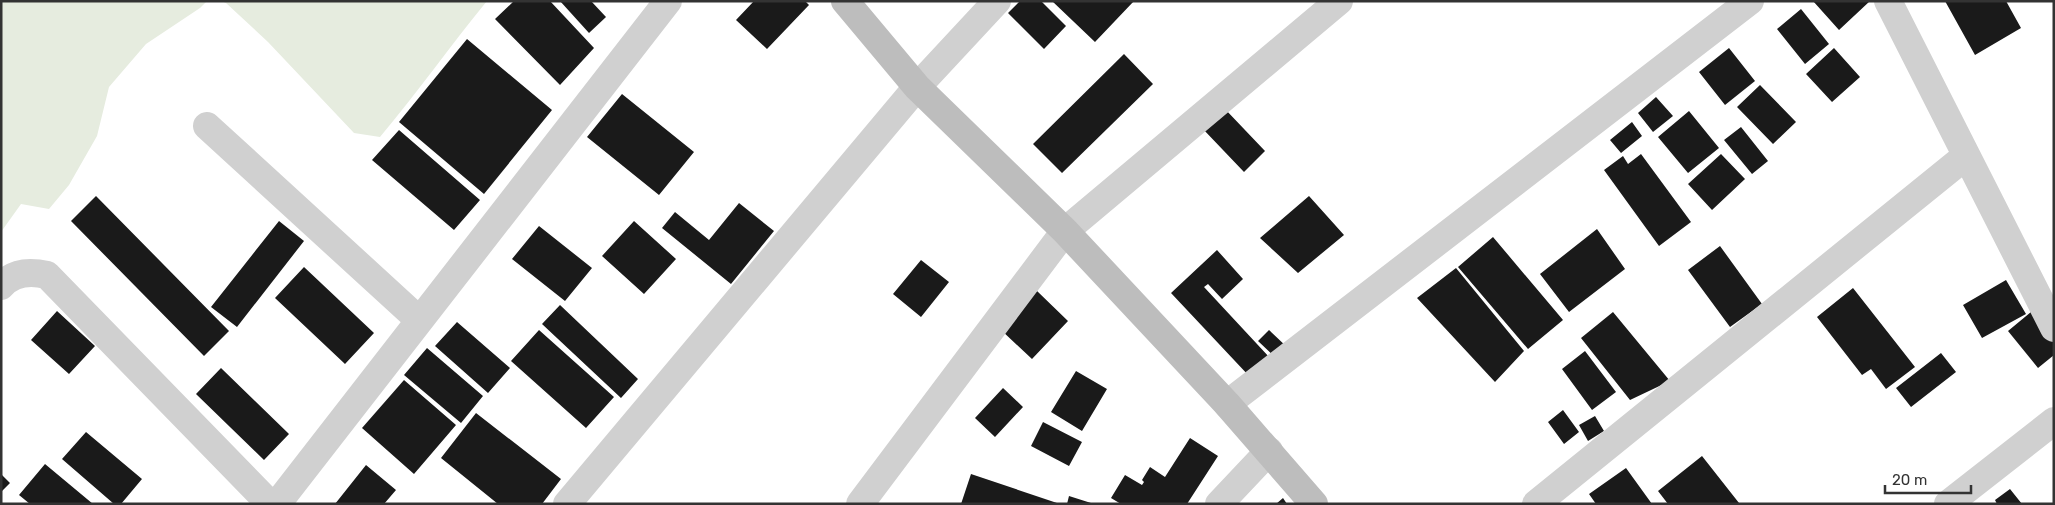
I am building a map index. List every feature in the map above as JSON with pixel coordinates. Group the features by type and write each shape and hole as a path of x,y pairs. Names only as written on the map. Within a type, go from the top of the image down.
{"main road":[{"path":"845,1 917,87 1065,231 1227,404 1314,504"}],"street":[{"path":"276,504 668,1"},
{"path":"567,504 917,87 997,1"},
{"path":"860,504 1065,231 1339,1"},
{"path":"1227,404 1750,1"},
{"path":"1888,1 2054,328"},
{"path":"207,126 419,320"},
{"path":"1536,504 1966,156"},
{"path":"1,286 8,278 22,273 36,272 47,275 270,504"},
{"path":"1948,504 2054,421"},
{"path":"1219,504 1269,451"}],"shaded area":[{"path":"1,1 207,1 200,8 146,44 109,87 97,136 69,185 49,209 21,204 1,232"},
{"path":"221,1 487,1 380,137 354,133 268,42 226,3"}],"building":[{"path":"514,1 550,1 594,48 560,85 495,19"},
{"path":"560,1 591,1 606,17 589,33"},
{"path":"754,1 805,1 809,5 767,49 736,20"},
{"path":"1020,1 1041,1 1066,26 1044,49 1008,13"},
{"path":"1052,1 1134,1 1095,42"},
{"path":"1813,1 1870,1 1839,30"},
{"path":"1945,1 2006,1 2021,28 1975,55"},
{"path":"1801,9 1829,44 1805,64 1777,29"},
{"path":"467,39 552,110 484,194 399,122"},
{"path":"1729,48 1755,81 1725,105 1699,72"},
{"path":"1834,48 1860,77 1832,102 1806,74"},
{"path":"1124,54 1153,84 1062,173 1033,144"},
{"path":"1760,85 1796,122 1773,144 1737,107"},
{"path":"622,94 694,152 659,195 587,137"},
{"path":"1656,97 1673,116 1653,132 1638,113"},
{"path":"1224,108 1265,151 1244,172 1202,128"},
{"path":"1689,111 1719,148 1688,173 1658,137"},
{"path":"1632,122 1642,136 1621,153 1610,140"},
{"path":"1741,127 1768,161 1752,174 1724,140"},
{"path":"399,130 480,200 454,230 372,160"},
{"path":"1641,154 1691,222 1659,246 1604,170 1623,156 1628,164"},
{"path":"1721,154 1745,179 1712,210 1688,184"},
{"path":"96,196 229,331 204,356 71,221"},
{"path":"1309,196 1344,235 1298,273 1260,238"},
{"path":"739,203 774,231 731,284 662,228 675,212 709,240"},
{"path":"279,221 304,241 237,327 211,307"},
{"path":"634,221 676,259 644,294 602,256"},
{"path":"539,226 592,268 565,301 512,259"},
{"path":"1597,229 1625,269 1569,312 1540,274"},
{"path":"1493,237 1563,320 1528,349 1458,267"},
{"path":"1720,246 1762,304 1730,327 1688,270"},
{"path":"1217,250 1243,279 1222,299 1208,284 1204,287 1270,358 1250,377 1171,293"},
{"path":"921,260 949,282 921,317 893,294"},
{"path":"304,267 374,333 345,364 275,298"},
{"path":"1456,268 1524,351 1495,382 1417,298"},
{"path":"2006,280 2026,314 1982,338 1963,305"},
{"path":"1853,288 1915,367 1886,389 1871,369 1862,375 1817,317"},
{"path":"1037,291 1068,321 1032,359 1000,329"},
{"path":"2042,303 2054,317 2054,355 2038,368 2008,331"},
{"path":"560,305 638,379 621,398 542,324"},
{"path":"57,311 95,346 69,374 31,340"},
{"path":"1613,312 1670,381 1630,400 1581,338"},
{"path":"457,322 510,368 488,393 435,346"},
{"path":"539,330 614,397 586,428 511,361"},
{"path":"1269,330 1288,348 1277,359 1258,341"},
{"path":"427,348 483,396 461,423 404,375"},
{"path":"1585,351 1616,392 1592,410 1562,369"},
{"path":"1941,353 1956,372 1911,407 1896,388"},
{"path":"221,368 289,434 264,460 196,394"},
{"path":"1076,371 1107,389 1082,431 1051,412"},
{"path":"404,380 456,425 414,474 362,428"},
{"path":"1003,388 1023,407 995,437 975,418"},
{"path":"1563,410 1579,432 1564,444 1548,422"},
{"path":"476,413 561,479 542,504 498,504 441,458"},
{"path":"1595,416 1604,431 1588,441 1579,425"},
{"path":"1043,422 1082,442 1069,466 1031,446"},
{"path":"86,432 142,479 121,504 114,504 62,459"},
{"path":"1190,438 1218,456 1187,504 1121,504 1111,498 1125,475 1142,485 1144,482 1142,480 1150,467 1165,477"},
{"path":"1702,456 1739,503 1668,504 1658,491"},
{"path":"45,464 93,504 30,504 19,495"},
{"path":"366,465 396,490 384,504 335,504"},
{"path":"1626,468 1652,504 1596,504 1589,494"},
{"path":"1,474 10,483 1,492"},
{"path":"971,474 1057,503 1057,504 961,504"},
{"path":"2010,489 2022,504 1997,504 1995,500"},
{"path":"1069,496 1091,503 1091,504 1067,504"},
{"path":"1283,498 1287,504 1276,504"}]}
